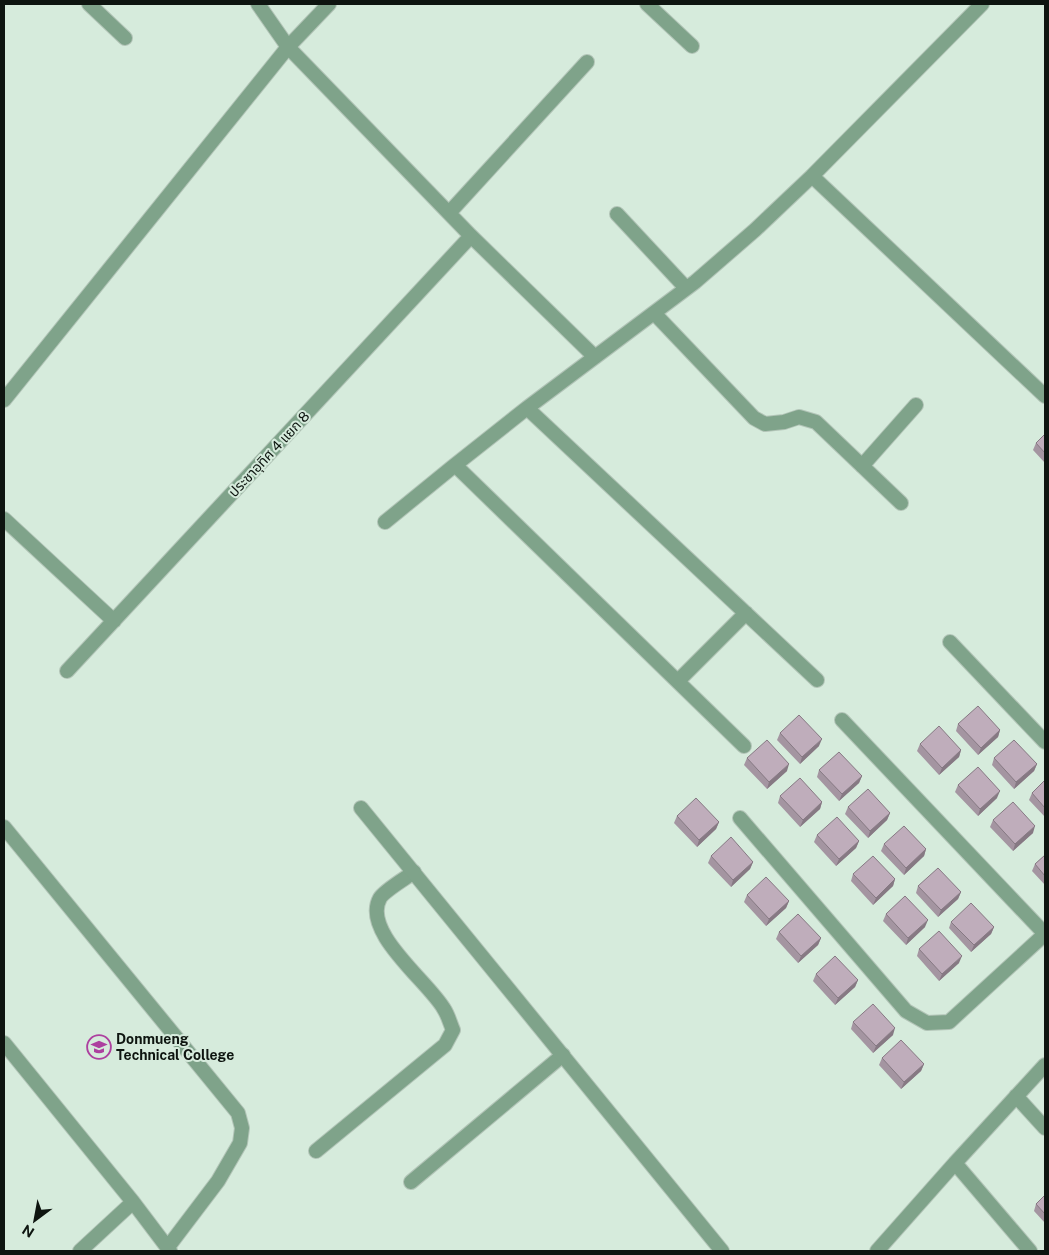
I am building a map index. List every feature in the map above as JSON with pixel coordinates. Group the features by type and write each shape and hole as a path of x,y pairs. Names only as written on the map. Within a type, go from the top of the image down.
{"street":[{"path":"89,4 124,38"},
{"path":"258,4 288,47 471,236 595,357"},
{"path":"4,400 288,47 329,4"},
{"path":"647,4 692,46"},
{"path":"385,522 527,408 686,288 755,230 812,176 982,4"},
{"path":"449,213 587,62"},
{"path":"812,176 1045,396"},
{"path":"617,214 686,288"},
{"name":"ประชาอุทิศ 4 แยก 8","path":"67,671 471,236"},
{"path":"654,313 754,418 765,424 784,422 799,417 816,422 901,502"},
{"path":"862,466 916,405"},
{"path":"527,408 817,680"},
{"path":"455,465 744,746"},
{"path":"4,519 114,621"},
{"path":"678,681 746,613"},
{"path":"950,642 1045,742"},
{"path":"740,818 906,1011 927,1024 949,1022 1045,934 842,720"},
{"path":"361,808 722,1251"},
{"path":"4,827 238,1113 242,1128 240,1143 218,1181 169,1249 4,1043"},
{"path":"316,1151 445,1045 452,1030 444,1008 403,960 378,925 376,912 381,896 414,872"},
{"path":"411,1182 563,1056"},
{"path":"877,1251 1045,1065"},
{"path":"1016,1096 1045,1128"},
{"path":"956,1162 1030,1251"},
{"path":"80,1251 133,1202"}],"building":[{"path":"1045,434 1045,453 1036,443"},
{"path":"978,706 1000,730 981,748 958,724"},
{"path":"799,715 822,739 802,757 780,733"},
{"path":"939,726 961,750 942,768 920,744"},
{"path":"767,740 789,764 769,782 747,758"},
{"path":"1014,740 1037,764 1016,782 994,758"},
{"path":"839,752 862,776 842,794 819,770"},
{"path":"978,767 1000,791 980,809 958,785"},
{"path":"800,778 822,802 803,820 780,796"},
{"path":"1045,780 1045,808 1032,793"},
{"path":"868,789 890,813 870,831 848,807"},
{"path":"696,798 719,822 699,840 677,816"},
{"path":"1013,802 1035,826 1015,844 993,820"},
{"path":"837,817 859,841 839,859 817,835"},
{"path":"904,826 926,849 906,868 884,844"},
{"path":"731,837 753,862 733,880 711,856"},
{"path":"1045,855 1045,876 1035,864"},
{"path":"873,856 895,879 876,898 853,874"},
{"path":"938,868 961,892 941,910 918,886"},
{"path":"766,877 789,901 769,919 747,895"},
{"path":"905,896 928,920 908,938 886,914"},
{"path":"971,903 994,927 974,945 951,922"},
{"path":"798,914 821,938 801,956 779,932"},
{"path":"939,931 962,956 942,974 919,949"},
{"path":"835,956 858,980 838,998 816,974"},
{"path":"873,1004 895,1028 876,1046 853,1022"},
{"path":"901,1040 924,1064 904,1082 882,1058"},
{"path":"1045,1195 1045,1214 1036,1204"}],"place":[{"name":"Donmueng Technical College","path":"99,1047"}]}
